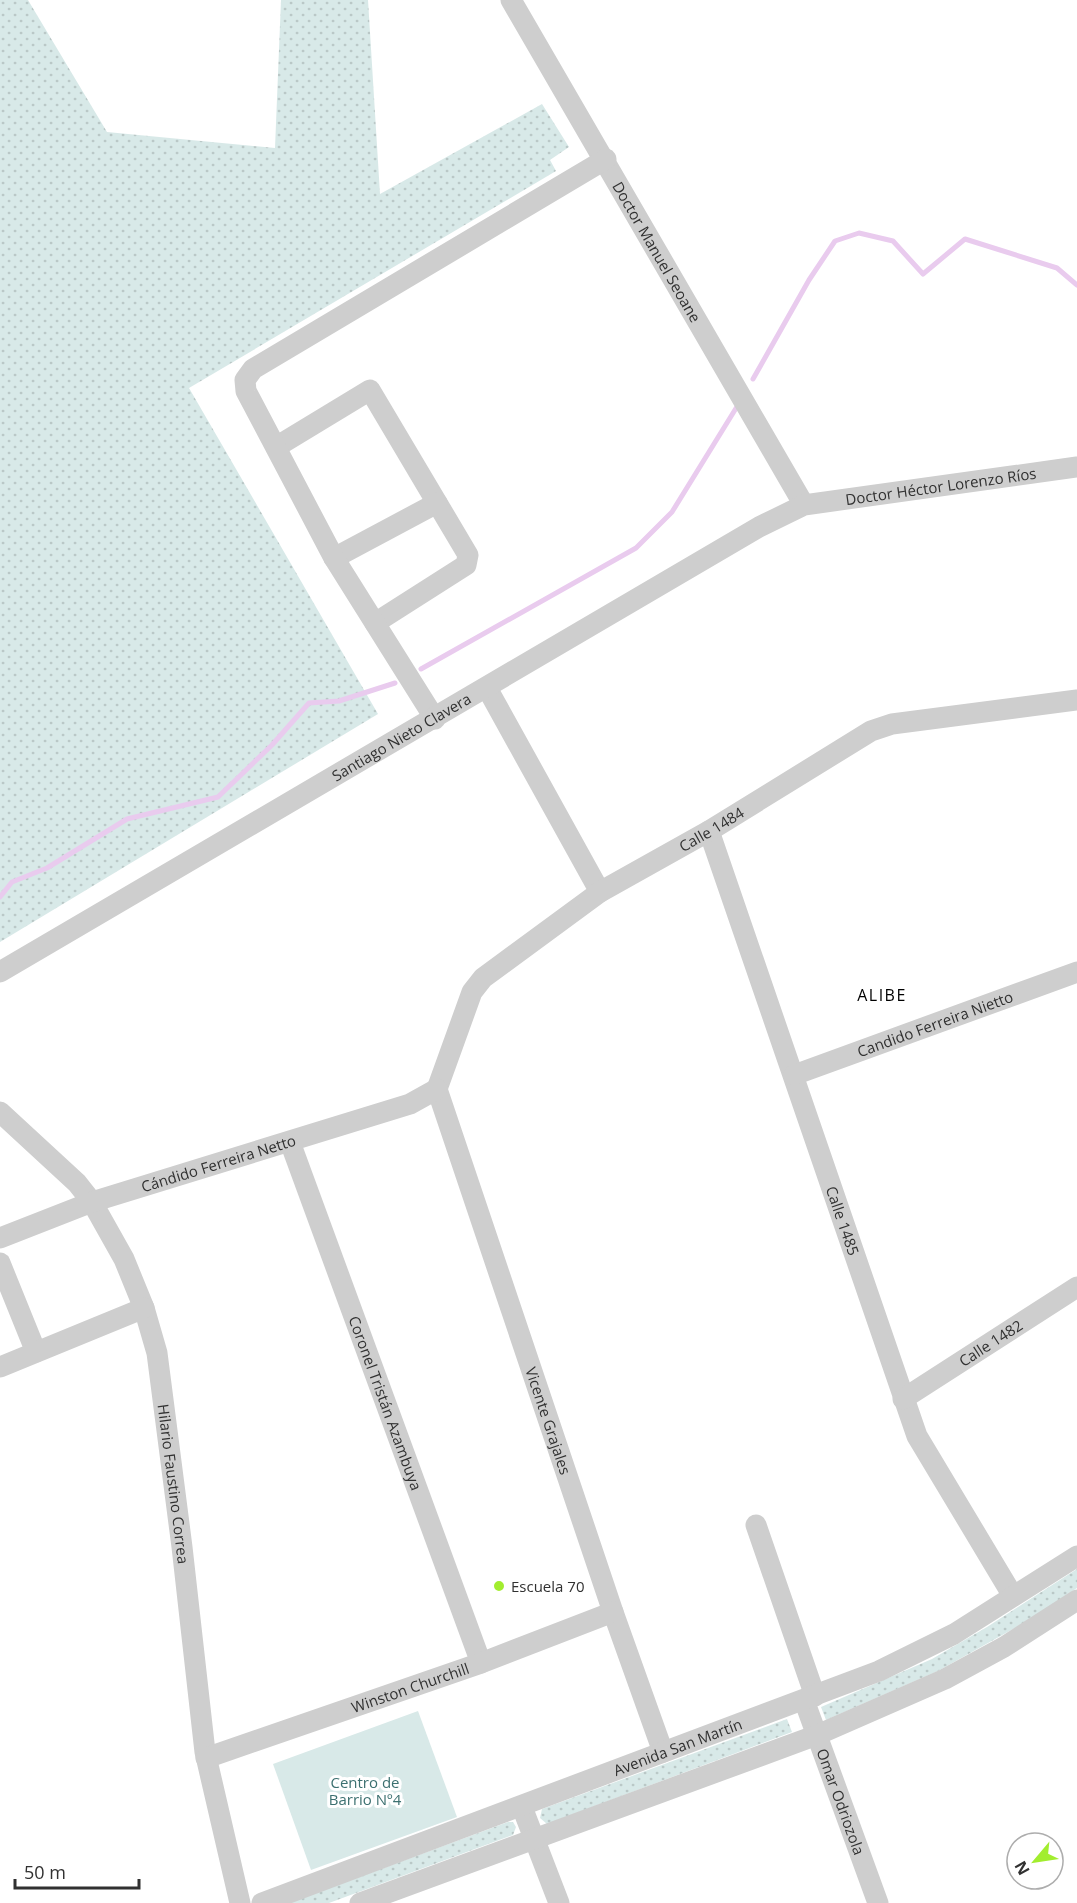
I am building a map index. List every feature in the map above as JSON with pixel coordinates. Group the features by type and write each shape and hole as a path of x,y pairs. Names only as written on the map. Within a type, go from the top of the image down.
{"street":[{"name":"Doctor Manuel Seoane","path":"511,0 606,159 804,505"},
{"path":"435,719 334,558 246,391 245,380 253,369 606,159"},
{"path":"276,447 370,390 468,555 466,565 375,623"},
{"name":"Doctor Héctor Lorenzo Ríos","path":"804,505 1077,467"},
{"path":"334,558 437,503"},
{"name":"Santiago Nieto Clavera","path":"0,972 759,527 804,505"},
{"path":"487,688 600,892"},
{"name":"Calle 1484","path":"437,1089 472,992 483,978 600,892 708,831 871,731 892,724 1077,700"},
{"name":"Calle 1485","path":"708,831 917,1436 1013,1596"},
{"name":"Candido Ferreira Nietto","path":"794,1075 1077,972"},
{"name":"Cándido Ferreira Netto","path":"0,1238 92,1202 410,1104 437,1089"},
{"name":"Vicente Grajales","path":"437,1089 613,1612 663,1752"},
{"name":"Hilario Faustino Correa","path":"0,1112 77,1182 92,1202 124,1259 144,1308 157,1353 206,1758 240,1903"},
{"name":"Coronel Tristán Azambuya","path":"290,1142 481,1663"},
{"path":"0,1263 36,1352"},
{"name":"Calle 1482","path":"903,1399 1077,1287"},
{"path":"0,1367 144,1308"},
{"name":"Omar Odriozola","path":"756,1525 809,1698 817,1735 878,1903"},
{"name":"Avenida San Martín","path":"262,1903 879,1671 928,1648 1077,1556"},
{"path":"360,1903 817,1735 945,1679 1004,1647 1077,1600"},
{"name":"Winston Churchill","path":"206,1758 481,1663 613,1612"},
{"path":"522,1807 559,1903"}],"green space":[{"path":"0,0 28,0 107,132 275,148 281,0 368,0 380,194 542,104 569,147 550,160 556,171 189,388 378,714 0,942"},
{"path":"1077,1569 1077,1588 1029,1620 938,1671 826,1720 821,1707 932,1659 987,1627"},
{"name":"Centro de Barrio Nº4","path":"418,1711 457,1817 311,1870 273,1764"},
{"path":"787,1719 792,1732 547,1824 540,1818 542,1809"},
{"path":"513,1822 516,1827 513,1835 329,1903 289,1903"}],"waterway":[{"path":"753,379 809,280 835,241 859,233 893,241 923,274 965,239 1057,268 1077,285"},
{"path":"421,669 636,548 672,512 738,405"},
{"path":"0,897 12,882 47,868 127,819 218,797 272,745 309,703 339,701 395,683"}],"place":[{"name":"Escuela 70","path":"499,1586"}],"district":[{"name":"ALIBE","path":"882,995"}]}
